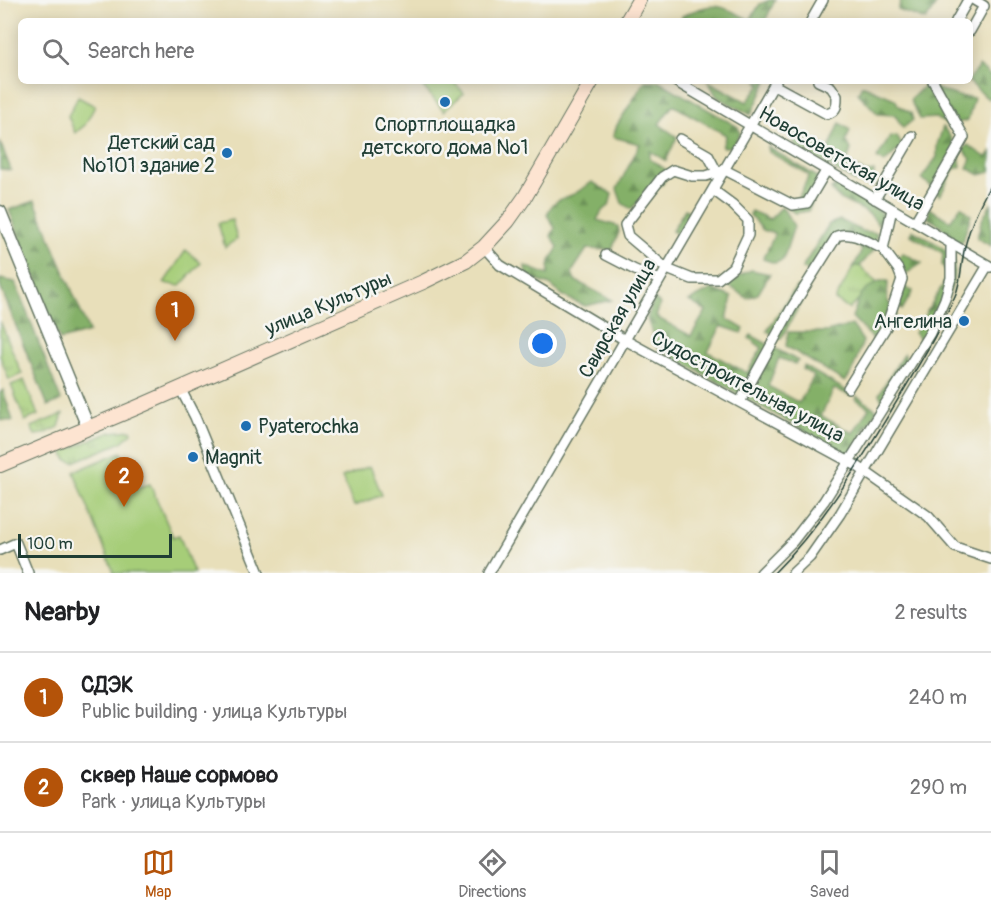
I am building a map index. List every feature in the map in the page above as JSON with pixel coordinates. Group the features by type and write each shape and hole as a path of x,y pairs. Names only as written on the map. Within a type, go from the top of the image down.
{"main road":[{"path":"629,18 639,0"},
{"name":"улица Культуры","path":"0,465 432,278 466,261 484,247 508,221 525,197 590,84"}],"street":[{"path":"813,18 824,0"},
{"path":"958,18 968,0"},
{"path":"973,26 984,6 974,0"},
{"name":"Новосоветская улица","path":"680,84 990,266"},
{"name":"Свирская улица","path":"489,573 713,190 721,171 774,84"},
{"path":"777,84 827,114 833,112 837,107 837,96 833,84"},
{"path":"915,222 964,137 935,84"},
{"path":"876,199 912,136"},
{"path":"680,139 708,155 721,171 793,205 807,203 826,171"},
{"path":"713,190 748,220 748,235 733,267 718,279 692,279 667,269 628,236 625,225 662,177 673,170 692,176 706,176 721,171"},
{"path":"883,249 892,209"},
{"path":"0,212 88,427"},
{"path":"740,402 791,309 837,236 843,234 852,235 883,249 898,269 902,279 886,327 848,388"},
{"path":"761,573 793,541 824,501 930,333 945,299 951,278 951,243"},
{"name":"Судостроительная улица","path":"484,247 500,265 625,340 866,471 928,516 955,547 991,559"},
{"path":"606,255 660,280"},
{"path":"793,573 810,557 840,514 990,266"},
{"path":"180,388 195,417 259,573"},
{"path":"0,550 16,543 28,573"}],"green space":[{"path":"775,0 766,18 751,18 760,4"},
{"path":"901,0 939,0 927,18 920,18 898,10"},
{"path":"710,6 731,11 746,18 682,18 693,11"},
{"path":"979,66 991,76 991,98 988,99 971,84 973,74"},
{"name":"Спортплощадка детского дома №1","path":"421,84 456,84 464,93 444,111"},
{"path":"643,84 664,84 738,127 740,134 732,147 722,147 726,135 673,105 659,124 677,137 666,161 650,151 650,159 668,171 663,184 651,189 631,209 622,203 617,189 640,144 613,137 617,125"},
{"path":"710,84 747,102 761,84 766,84 751,115 717,97"},
{"path":"862,85 895,99 899,106 911,113 913,120 903,128 895,115 878,114 858,93"},
{"path":"925,85 958,96 974,98 968,120 949,126 936,118 920,119 910,100"},
{"path":"78,97 95,106 85,125 75,133 68,116"},
{"path":"840,123 850,130 846,141 851,149 847,162 866,173 874,171 873,187 857,183 795,146 790,127 829,149"},
{"path":"943,127 955,146 961,167 954,169 940,196 922,178 937,157 937,145"},
{"path":"897,136 902,146 884,163 877,158 890,137"},
{"path":"0,142 11,170 0,169"},
{"path":"968,145 987,158 991,152 990,172 980,175 967,168 971,159 963,149"},
{"path":"768,147 819,178 819,189 808,211 795,213 787,208 798,199 809,175 769,152"},
{"path":"592,182 612,194 609,206 602,211 597,220 618,226 619,232 612,250 587,249 572,272 574,280 612,300 585,306 565,297 550,285 532,279 526,274 525,266 548,275 550,261 558,247 551,236 555,228 547,215 558,201"},
{"path":"837,185 882,213 878,225 867,213 836,195 831,189"},
{"path":"35,201 89,332 60,340 9,210"},
{"path":"991,203 991,246 977,238 981,222"},
{"path":"961,206 971,215 962,243 944,234 942,226 928,218 929,208 950,221"},
{"path":"782,207 794,226 783,260 775,263 763,259 775,234 763,230 750,215 751,211 770,219"},
{"path":"685,209 695,215 683,237 672,231"},
{"path":"232,220 237,239 225,247 218,223"},
{"path":"840,220 862,231 877,233 874,250 860,266 854,266 862,250 850,238 839,240 810,272 802,268 829,224"},
{"path":"912,230 939,245 954,257 953,282 950,292 922,340 914,333 949,275 942,265 943,253 911,235"},
{"path":"186,250 201,263 180,286 164,283"},
{"path":"903,253 922,263 904,275 897,258"},
{"path":"854,266 860,266 877,283 862,294 849,309 835,300"},
{"path":"751,270 770,274 758,294 747,298 725,283"},
{"path":"0,279 15,282 61,400 48,406 0,286"},
{"path":"879,281 888,281 887,299 896,316 887,333 873,339 852,317 861,294"},
{"path":"900,285 913,291 902,310 896,303"},
{"path":"796,287 809,288 781,339 767,331"},
{"path":"712,289 732,297 727,319 744,329 742,333 721,326 708,352 747,373 762,348 749,338 751,335 798,361 795,364 779,358 768,386 799,403 814,376 802,369 804,366 852,394 834,389 821,416 853,433 869,408 856,399 857,396 877,410 849,456 657,348 647,318 654,299 660,304 656,317 691,336 706,311 689,301"},
{"path":"0,321 22,374 9,380 0,356"},
{"path":"852,325 863,341 852,372 845,382 786,346 788,332 827,332"},
{"path":"904,353 908,363 883,403 879,394"},
{"path":"24,380 38,415 25,421 11,385"},
{"path":"3,390 13,421 0,420 0,393"},
{"path":"63,414 59,427 44,434 35,435 31,427"},
{"path":"131,430 132,433 120,443 74,462 67,460 64,455 65,451 111,432"},
{"path":"121,452 136,488 150,484 173,537 179,535 194,573 114,573 74,472"},
{"path":"370,466 382,495 354,506 342,477"}],"tram line":[{"path":"774,573 823,516 851,475 933,340 957,291 969,233 991,184"}],"place":[{"name":"Спортплощадка детского дома №1","path":"445,102"},
{"name":"Детский сад №101 здание 2","path":"227,153"},
{"name":"Ангелина","path":"964,321"},
{"name":"СДЭК","path":"175,341"},
{"name":"Pyaterochka","path":"246,426"},
{"name":"Magnit","path":"193,457"},
{"name":"сквер Наше сормово","path":"124,507"}]}
